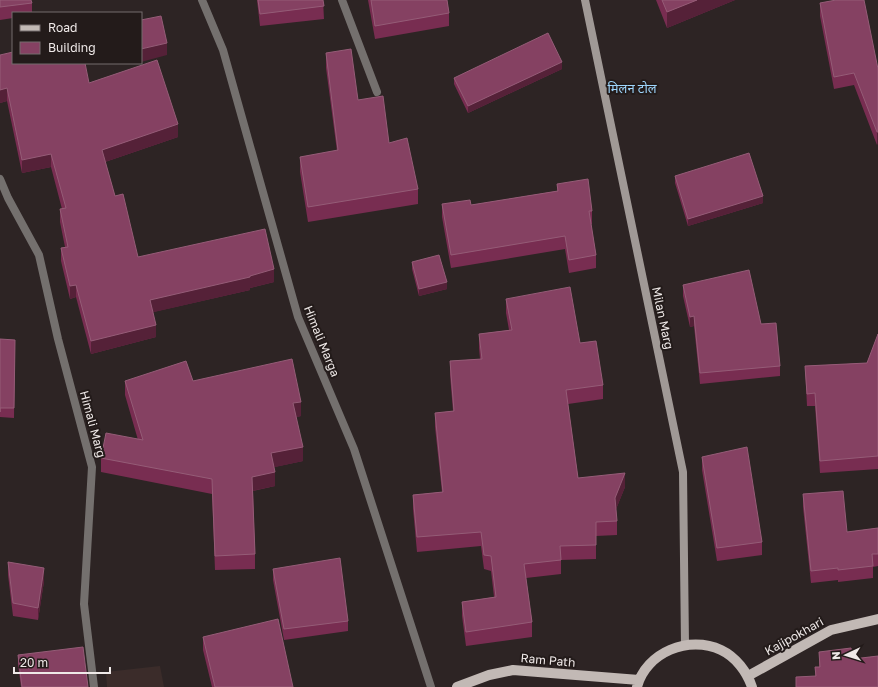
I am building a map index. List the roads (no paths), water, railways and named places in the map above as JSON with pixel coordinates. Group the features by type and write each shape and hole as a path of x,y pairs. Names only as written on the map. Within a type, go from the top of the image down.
{"main road":[{"name":"Milan Marg","path":"585,0 682,472 685,645"},
{"name":"Kajipokhari","path":"748,676 831,630 878,619"},
{"path":"638,684 650,663 666,651 685,645 704,645 722,650 737,662 748,676 752,687"},
{"name":"Ram Path","path":"457,687 489,675 513,670 638,684"}],"street":[{"name":"Himali Marga","path":"202,0 224,50 298,317 354,448 430,687"},
{"path":"342,0 377,92"},
{"name":"Himali Marg","path":"0,179 8,198 39,255 58,339 92,467 84,604 94,687"}],"district":[{"name":"मिलन टोल","path":"632,88"}]}
